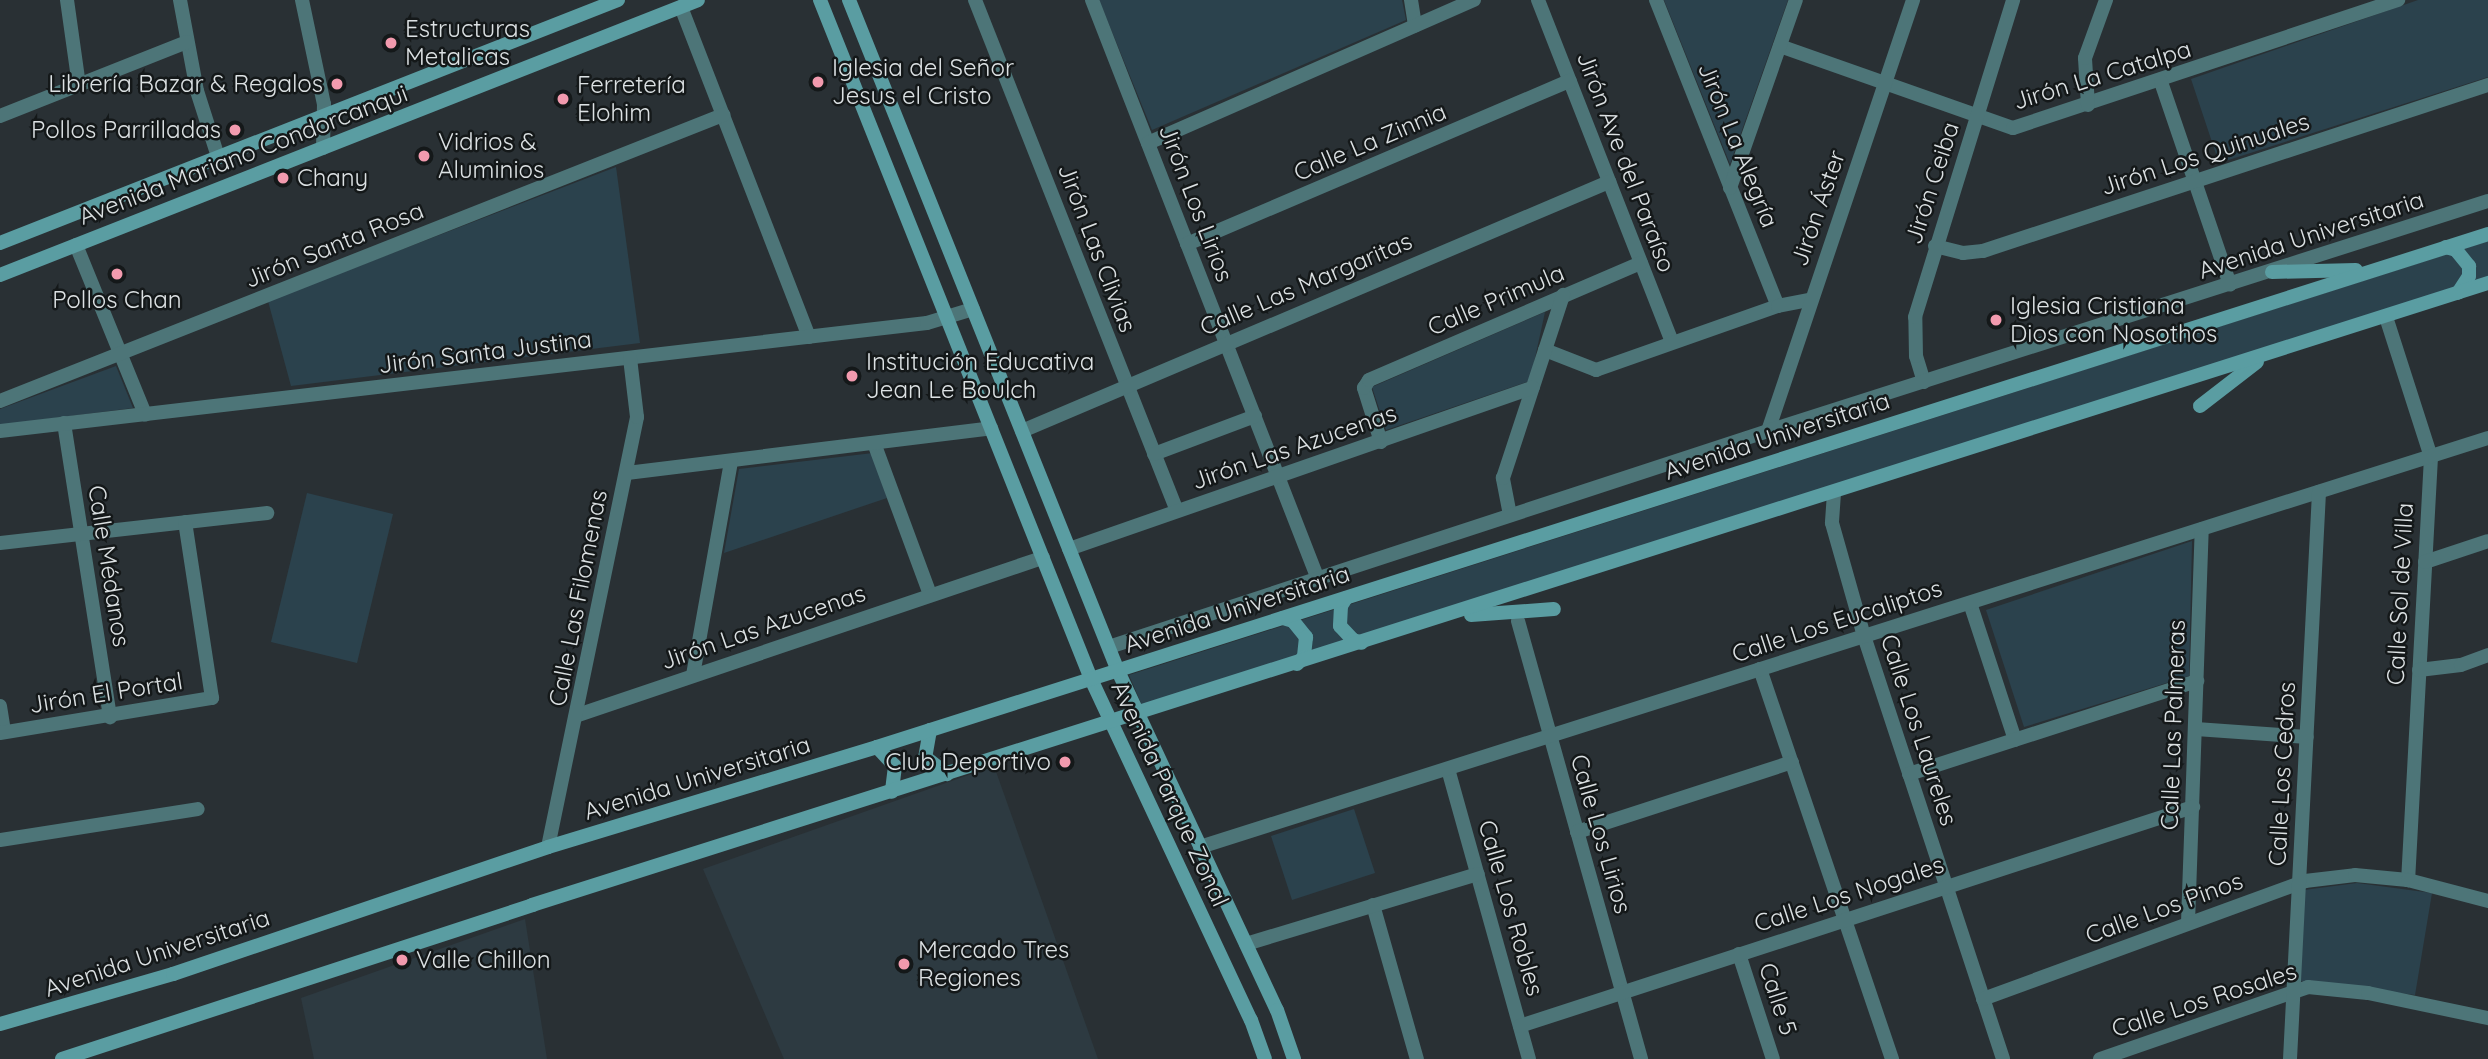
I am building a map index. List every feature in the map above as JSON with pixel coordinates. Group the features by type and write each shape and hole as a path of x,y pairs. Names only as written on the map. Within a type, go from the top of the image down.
{"main road":[{"name":"Avenida Mariano Condorcanqui","path":"0,243 618,0"},
{"name":"Avenida Mariano Condorcanqui","path":"0,275 698,0"},
{"name":"Avenida Parque Zonal","path":"820,0 1091,679 1251,1020 1265,1059"},
{"name":"Avenida Parque Zonal","path":"849,0 1118,671 1277,1010 1293,1059"},
{"name":"Avenida Universitaria","path":"0,1024 173,974 548,847 1118,671 2488,234"},
{"path":"2446,247 2456,250 2469,266 2469,276 2458,293"},
{"path":"2272,272 2372,270"},
{"path":"65,1058 947,774 1112,724 2488,284"},
{"path":"2200,406 2268,354"},
{"path":"1346,598 1338,616 1340,626 1353,640 1362,643"},
{"path":"1445,617 1554,609"},
{"path":"1283,618 1301,627 1306,636 1304,657 1297,664"},
{"path":"930,730 925,757 947,774"},
{"path":"877,747 895,766 892,792"}],"street":[{"path":"67,0 79,85"},
{"path":"180,0 187,42 218,157"},
{"path":"302,0 324,104 323,148"},
{"name":"Jirón Las Clivias","path":"975,0 1177,512"},
{"name":"Jirón Los Lirios","path":"1092,0 1318,579"},
{"path":"1411,0 1415,26"},
{"path":"1148,143 1474,0"},
{"name":"Jirón Ave del Paraíso","path":"1538,0 1671,340"},
{"name":"Jirón La Alegría","path":"1656,0 1778,306"},
{"path":"1730,188 1796,0"},
{"name":"Jirón Áster","path":"1768,431 1913,0"},
{"name":"Jirón Ceiba","path":"1924,382 1916,356 1915,317 2013,0"},
{"path":"2088,105 2085,58 2106,0"},
{"name":"Jirón La Catalpa","path":"1780,46 1976,119 2013,128 2161,82 2398,0"},
{"path":"681,7 809,337"},
{"path":"0,116 187,42"},
{"name":"Calle La Zinnia","path":"1187,244 1570,81"},
{"path":"2161,82 2230,285"},
{"name":"Jirón Los Quinuales","path":"1936,246 1963,253 1983,251 2488,85"},
{"name":"Jirón Santa Rosa","path":"0,401 723,115"},
{"name":"Calle Las Margaritas","path":"1022,431 1226,342 1609,182"},
{"name":"Avenida Universitaria","path":"1109,648 1768,431 2488,201"},
{"path":"76,245 124,352 145,414"},
{"name":"Calle Primula","path":"1381,442 1364,388 1369,380 1641,263"},
{"path":"1510,515 1503,478 1563,296"},
{"path":"1545,350 1596,369 1671,340 1778,306 1810,300"},
{"name":"Jirón Santa Justina","path":"0,431 948,320 973,309"},
{"name":"Calle Sol de Villa","path":"2386,317 2431,457 2408,880"},
{"name":"Calle Las Filomenas","path":"548,847 578,715 637,417 630,358"},
{"name":"Jirón Las Azucenas","path":"1069,549 1533,387"},
{"path":"1154,454 1255,416"},
{"name":"Calle Médanos","path":"64,423 79,534 110,716"},
{"path":"627,473 991,428"},
{"name":"Calle Los Eucaliptos","path":"1200,847 2488,438"},
{"path":"874,443 930,594"},
{"path":"693,675 731,461"},
{"name":"Calle Los Cedros","path":"2290,1059 2319,492"},
{"name":"Calle Los Laureles","path":"1834,493 1832,523 1864,636 2003,1059"},
{"path":"0,543 267,513"},
{"name":"Jirón El Portal","path":"2,732 205,701 215,692 185,522"},
{"name":"Calle Las Palmeras","path":"2188,923 2202,529"},
{"path":"2425,562 2488,541"},
{"name":"Jirón Las Azucenas","path":"578,715 1043,558"},
{"path":"1970,603 2015,740"},
{"name":"Calle Los Lirios","path":"1518,621 1641,1059"},
{"path":"2419,670 2460,666 2488,655"},
{"path":"1760,669 1892,1059"},
{"path":"1909,774 2197,681"},
{"path":"0,706 2,732"},
{"path":"2196,729 2307,737"},
{"path":"1577,832 1792,762"},
{"name":"Calle Los Robles","path":"1448,769 1529,1059"},
{"name":"Calle Los Nogales","path":"1520,1026 2193,807"},
{"path":"0,840 198,809"},
{"path":"1245,944 1478,874"},
{"name":"Calle Los Pinos","path":"1983,999 2299,883 2356,875 2408,880 2488,901"},
{"path":"1373,905 1417,1059"},
{"name":"Calle 5","path":"1739,954 1773,1059"},
{"name":"Calle Los Rosales","path":"2100,1059 2294,989 2368,993 2488,1018"}],"shaded area":[{"path":"1099,0 1402,0 1406,20 1152,130"},
{"path":"1664,0 1788,0 1730,164"},
{"path":"2418,0 2488,0 2488,77 2219,163 2191,79"},
{"path":"616,167 640,343 291,386 268,301"},
{"path":"2488,241 2488,278 1143,708 1129,675"},
{"path":"1545,312 1530,381 1386,430 1372,387"},
{"path":"116,366 133,408 0,425 0,409"},
{"path":"873,453 887,498 724,553 739,469"},
{"path":"307,493 393,514 357,663 271,642"},
{"path":"2192,541 2189,676 2024,727 1986,610"},
{"name":"Mercado Tres Regiones","path":"994,766 1098,1059 784,1059 703,869"},
{"path":"1354,809 1375,873 1292,900 1271,836"},
{"path":"2357,883 2432,893 2415,995 2299,981 2304,890"},
{"path":"525,919 547,1059 314,1059 301,998"}],"place":[{"name":"Estructuras Metalicas","path":"391,43"},
{"name":"Iglesia del Señor Jesus el Cristo","path":"818,82"},
{"name":"Librería Bazar & Regalos","path":"337,84"},
{"name":"Ferretería Elohim","path":"563,99"},
{"name":"Pollos Parrilladas","path":"235,130"},
{"name":"Vidrios & Aluminios","path":"424,156"},
{"name":"Chany","path":"283,178"},
{"name":"Pollos Chan","path":"117,274"},
{"name":"Iglesia Cristiana Dios con Nosothos","path":"1996,320"},
{"name":"Institución Educativa Jean Le Boulch","path":"852,376"},
{"name":"Club Deportivo","path":"1065,762"},
{"name":"Valle Chillon","path":"402,960"},
{"name":"Mercado Tres Regiones","path":"904,964"}]}
